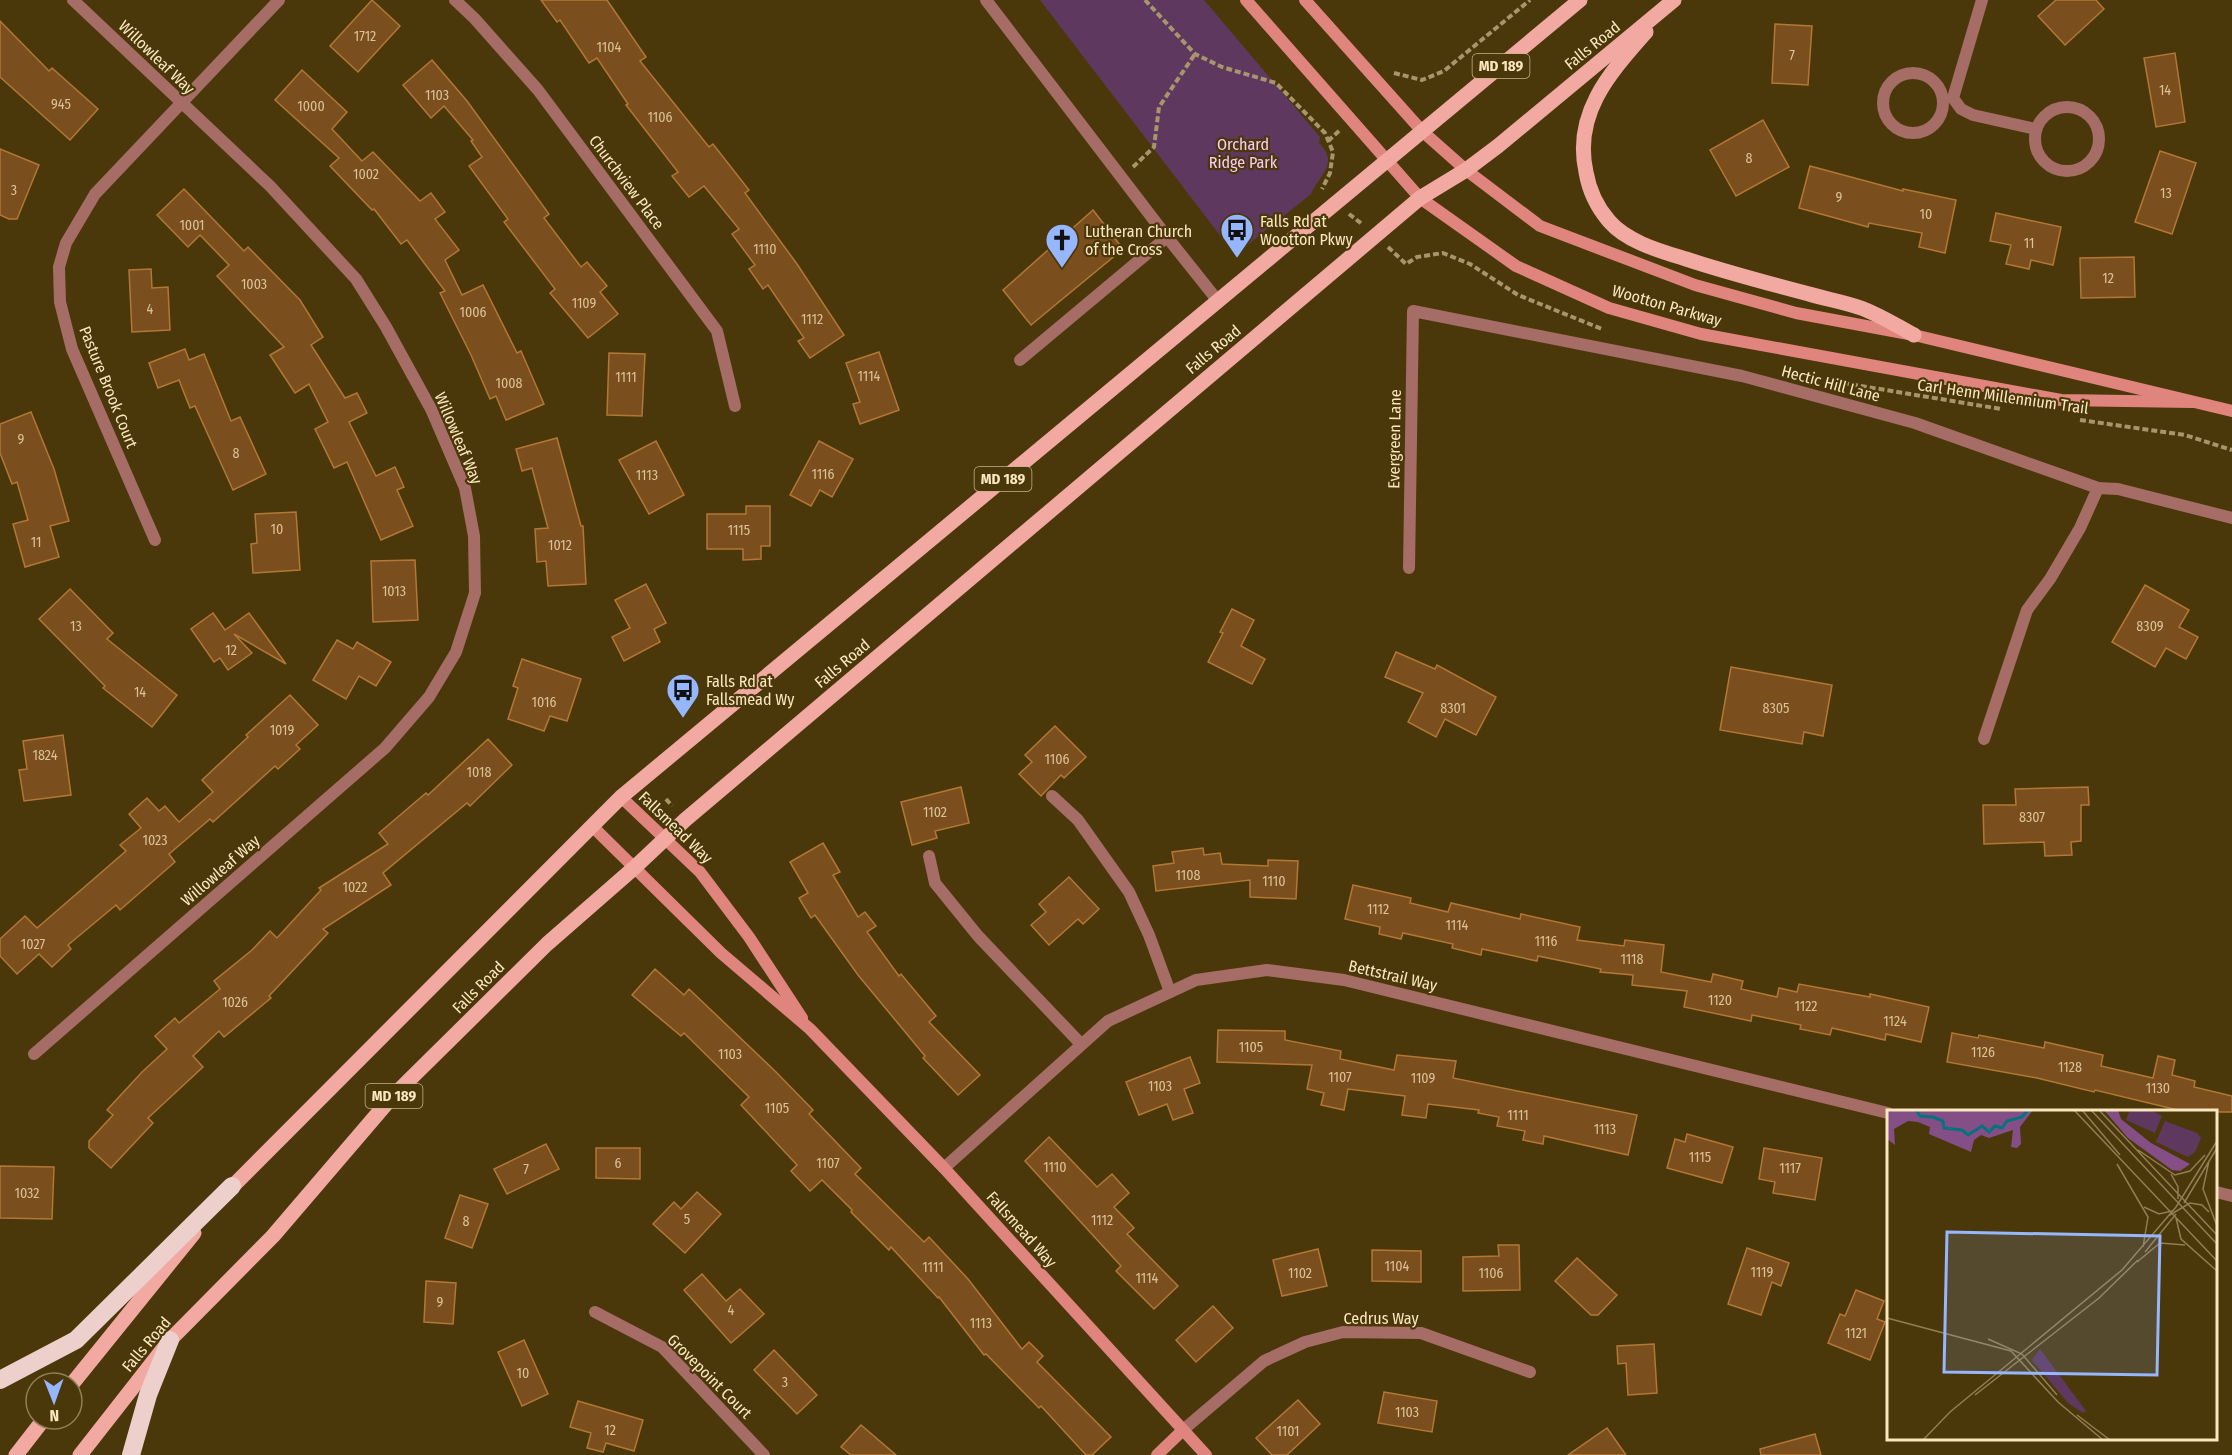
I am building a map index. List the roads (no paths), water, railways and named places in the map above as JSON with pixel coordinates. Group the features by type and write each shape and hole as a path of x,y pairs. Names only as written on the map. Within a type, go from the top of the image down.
{"highway":[{"path":"0,1380 76,1340 232,1186"},
{"path":"131,1455 148,1395 170,1340"}],"main road":[{"name":"Wootton Parkway","path":"1246,0 1420,198 1516,266 1609,308 1701,334 2061,400 2192,402"},
{"name":"Wootton Parkway","path":"1305,0 1422,131 1466,170 1540,226 1695,285 1796,313 1914,335 2232,411"},
{"name":"Falls Road","path":"83,1371 232,1186 621,797 1580,0"},
{"name":"Falls Road","path":"80,1455 170,1340 273,1236 392,1097 547,944 634,868 665,837 1420,198 1466,170 1498,146 1675,0"},
{"path":"1675,0 1601,86 1589,110 1585,129 1584,163 1591,192 1598,206 1610,222 1629,237 1649,246 1717,270 1863,308 1914,335"},
{"name":"Fallsmead Way","path":"621,797 692,862 750,937 810,1029"},
{"name":"Fallsmead Way","path":"592,826 721,953 810,1029 944,1168 1206,1455"},
{"path":"1157,1455 1183,1430"},
{"path":"16,1455 35,1431"}],"street":[{"name":"Willowleaf Way","path":"34,1054 385,748 429,697 456,652 475,593 474,536 465,488 431,409 386,327 356,279 270,186 73,0"},
{"name":"Pasture Brook Court","path":"155,540 72,349 60,302 59,267 66,243 95,194 279,0"},
{"name":"Churchview Place","path":"455,0 538,90 717,331 735,406"},
{"path":"986,0 1218,301"},
{"path":"1982,0 1948,99 1940,117 1926,130 1917,133 1899,129 1886,116 1884,97 1887,88 1901,75 1919,73 1936,82 1948,99 1973,115 2036,129"},
{"path":"2063,107 2072,107 2088,115 2094,122 2098,131 2097,149 2093,157 2079,168 2070,171 2053,168 2039,156 2036,147 2036,129 2046,114 2063,107"},
{"path":"1020,360 1167,237"},
{"name":"Hectic Hill Lane","path":"1413,311 1742,376 1915,423 2098,488 2118,489 2232,518"},
{"name":"Evergreen Lane","path":"1409,568 1413,311"},
{"path":"1984,739 2027,610 2050,579 2080,528 2098,488"},
{"path":"1053,796 1078,820 1129,892 1149,935 1170,992"},
{"path":"929,856 935,883 978,936 1081,1044"},
{"name":"Bettstrail Way","path":"944,1168 1108,1021 1196,980 1266,970 1344,980 1887,1113"},
{"path":"2217,1192 2232,1196"},
{"name":"Grovepoint Court","path":"595,1312 662,1347 764,1455"},
{"name":"Cedrus Way","path":"1183,1430 1264,1361 1305,1342 1343,1332 1421,1333 1530,1372"}],"place":[{"name":"Falls Rd at Wootton Pkwy","path":"1237,259"},
{"name":"Lutheran Church of the Cross","path":"1062,269"},
{"name":"Falls Rd at Fallsmead Wy","path":"683,719"}],"park label":[{"name":"Orchard Ridge Park","path":"1243,153"}]}
